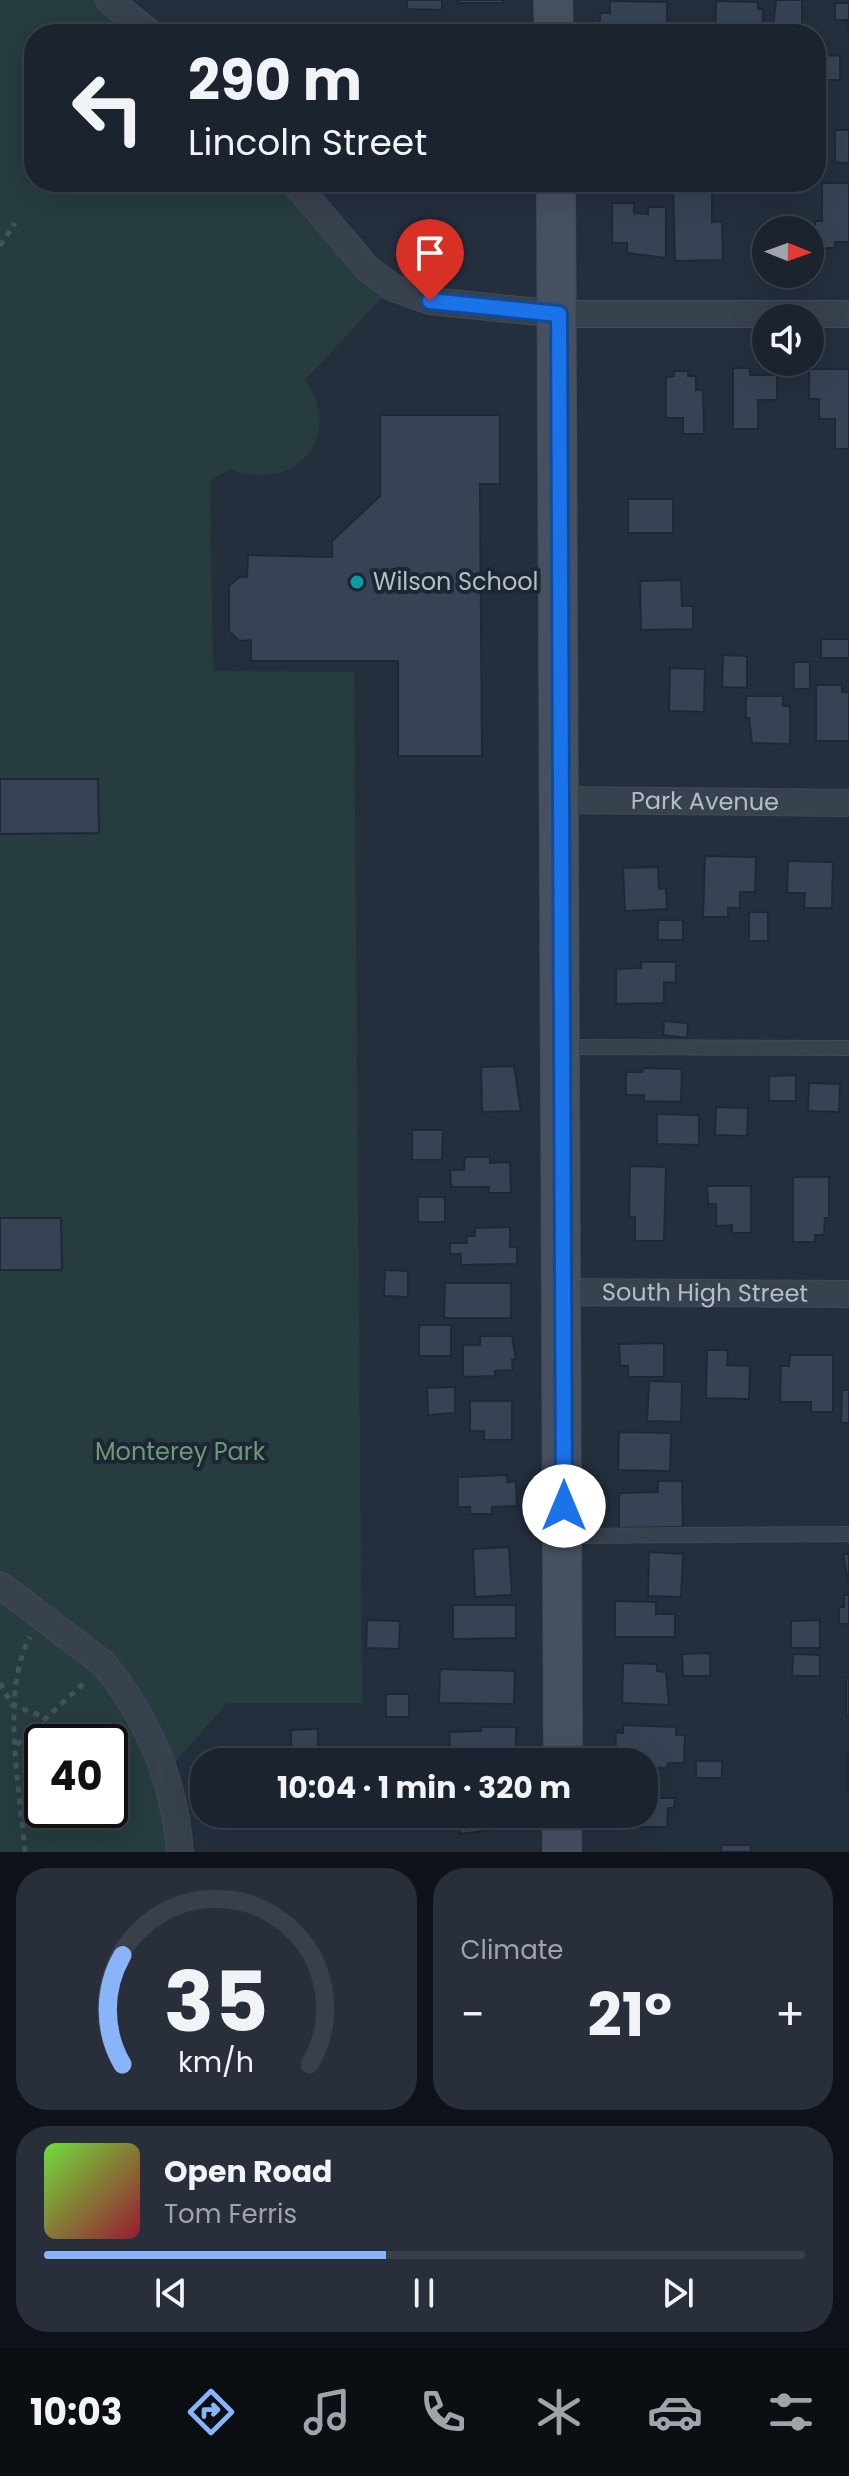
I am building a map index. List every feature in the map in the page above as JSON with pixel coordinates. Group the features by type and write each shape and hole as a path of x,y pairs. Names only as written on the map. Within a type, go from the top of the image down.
{"street":[{"path":"109,0 139,24"},
{"path":"553,0 554,24"},
{"path":"303,192 368,269 392,287 430,301 559,314 849,314"},
{"path":"556,192 563,1047 563,1748"},
{"name":"Park Avenue","path":"561,800 849,803"},
{"name":"South High Street","path":"563,1292 849,1294"},
{"path":"0,1585 104,1664 142,1719 167,1772 180,1852"},
{"path":"562,1828 562,1852"}],"lane":[{"path":"563,1047 849,1048"},
{"path":"564,1536 849,1534"}],"path":[{"path":"0,246 15,223"},
{"path":"25,1852 12,1705 15,1672 21,1654 43,1617"},
{"path":"17,1746 104,1664"},
{"path":"0,1683 12,1705 46,1718"}],"green space":[{"name":"Monterey Park","path":"0,0 109,0 139,24 24,24 24,192 303,192 392,287 305,380 316,401 319,422 316,440 306,456 292,467 274,474 253,475 230,469 210,481 213,671 354,672 362,1703 227,1703 167,1772 180,1852 0,1852"}],"building":[{"path":"407,0 442,0 442,10 407,9"},
{"path":"458,0 503,0 503,3 458,3"},
{"path":"776,0 802,0 802,24 773,24"},
{"path":"610,1 667,2 667,24 600,24 600,13 610,13"},
{"path":"716,1 758,2 758,9 763,9 763,24 715,24"},
{"path":"835,3 849,3 849,38 847,20 835,20"},
{"path":"840,55 840,80 826,80 826,56"},
{"path":"835,130 849,130 849,163 835,162"},
{"path":"826,183 849,183 849,242 835,242 835,248 824,248 822,192 826,192"},
{"path":"673,192 712,192 712,222 722,221 723,260 675,261"},
{"path":"612,203 634,203 634,213 648,214 648,207 666,207 666,258 627,253 627,243 612,243"},
{"path":"733,368 750,368 752,376 777,376 777,400 758,400 758,429 733,429"},
{"path":"824,369 849,369 849,449 835,449 835,419 819,419 819,399 809,399 809,376 824,376"},
{"path":"674,371 688,371 688,376 696,376 696,390 703,390 704,434 683,434 683,418 666,418 666,377 674,376"},
{"name":"Wilson School","path":"380,415 500,415 500,484 480,484 482,756 398,756 398,661 251,661 251,640 239,641 229,631 229,586 239,577 247,577 248,555 332,557 332,541 380,496"},
{"path":"628,499 673,499 673,533 628,533"},
{"path":"681,580 682,606 693,606 693,629 641,630 640,581"},
{"path":"821,639 849,639 849,658 821,658"},
{"path":"723,655 747,656 747,688 722,687"},
{"path":"794,662 810,662 810,689 794,689"},
{"path":"670,668 705,669 704,712 669,711"},
{"path":"816,685 842,685 842,692 849,692 849,741 816,741"},
{"path":"746,696 783,696 783,706 790,706 790,744 752,743 749,718 746,718"},
{"path":"0,779 98,779 99,833 0,834"},
{"path":"705,856 756,857 755,892 740,892 740,908 728,908 728,917 703,917"},
{"path":"788,861 833,862 832,908 804,908 805,893 787,893"},
{"path":"658,867 659,889 666,888 667,909 625,911 623,868"},
{"path":"749,912 768,912 768,941 749,941"},
{"path":"658,920 683,920 683,940 658,940"},
{"path":"641,962 676,962 676,983 664,982 664,1003 616,1004 616,969 641,968"},
{"path":"664,1021 688,1023 687,1038 663,1035"},
{"path":"514,1066 521,1111 482,1112 481,1067"},
{"path":"643,1068 682,1069 681,1102 644,1101 644,1095 626,1095 626,1072 642,1072"},
{"path":"796,1075 796,1101 769,1101 769,1076"},
{"path":"809,1083 840,1084 839,1112 808,1111"},
{"path":"716,1107 748,1108 747,1136 715,1135"},
{"path":"657,1114 699,1115 699,1145 657,1144"},
{"path":"412,1130 443,1130 442,1160 412,1160"},
{"path":"465,1157 490,1157 490,1163 510,1162 511,1193 488,1193 489,1187 451,1187 450,1170 464,1170"},
{"path":"630,1166 666,1167 664,1241 635,1241 635,1217 629,1217"},
{"path":"793,1177 829,1177 829,1218 825,1218 824,1235 815,1235 815,1242 793,1242"},
{"path":"707,1186 751,1186 751,1233 732,1233 732,1225 716,1226 716,1204 708,1204"},
{"path":"418,1197 445,1197 445,1222 418,1222"},
{"path":"0,1218 61,1218 62,1270 0,1270"},
{"path":"510,1227 510,1247 517,1247 517,1264 461,1265 461,1254 450,1254 450,1243 467,1243 466,1236 475,1236 475,1228"},
{"path":"385,1270 408,1271 408,1297 384,1296"},
{"path":"445,1283 511,1283 511,1318 444,1318"},
{"path":"419,1325 451,1325 451,1356 419,1356"},
{"path":"480,1336 512,1336 516,1359 512,1359 513,1370 495,1371 495,1376 463,1377 463,1345 480,1345"},
{"path":"664,1343 664,1377 628,1377 628,1366 620,1366 619,1344"},
{"path":"707,1350 728,1350 727,1365 750,1366 749,1399 706,1398"},
{"path":"790,1355 833,1355 833,1412 811,1412 811,1402 780,1402 781,1366 789,1366"},
{"path":"649,1381 682,1382 681,1422 647,1421"},
{"path":"455,1387 455,1413 428,1415 427,1388"},
{"path":"842,1390 849,1390 849,1423 841,1423"},
{"path":"470,1401 512,1401 512,1440 484,1440 484,1431 470,1431"},
{"path":"619,1432 671,1433 670,1471 618,1470"},
{"path":"507,1475 507,1482 516,1481 517,1506 492,1507 492,1514 470,1514 470,1507 458,1507 458,1477"},
{"path":"658,1481 682,1481 683,1527 619,1528 619,1493 658,1492"},
{"path":"509,1547 512,1595 475,1597 473,1549"},
{"path":"849,1547 848,1581 843,1554 848,1554"},
{"path":"649,1552 683,1554 681,1597 648,1596"},
{"path":"844,1595 849,1595 849,1624 839,1624 839,1607 844,1607"},
{"path":"615,1601 656,1602 656,1614 675,1614 675,1637 615,1637"},
{"path":"453,1605 516,1605 516,1638 453,1639"},
{"path":"367,1620 400,1621 399,1649 366,1648"},
{"path":"820,1620 820,1648 791,1648 791,1621"},
{"path":"710,1653 710,1676 683,1676 682,1654"},
{"path":"793,1654 820,1655 820,1676 792,1676"},
{"path":"623,1663 657,1664 657,1671 666,1672 669,1705 622,1703"},
{"path":"440,1669 515,1671 514,1704 439,1703"},
{"path":"846,1678 849,1678 849,1715 846,1715"},
{"path":"386,1694 409,1694 409,1717 386,1717"},
{"path":"623,1725 676,1727 676,1735 685,1735 684,1763 668,1763 667,1768 658,1768 658,1748 615,1748 616,1732 623,1733"},
{"path":"481,1727 516,1727 516,1748 450,1747 449,1732 481,1731"},
{"path":"318,1729 318,1748 291,1748 291,1730"},
{"path":"849,1752 849,1792 847,1792"},
{"path":"696,1761 722,1761 722,1778 696,1778"},
{"path":"658,1798 675,1798 674,1808 668,1808 667,1827 658,1827"},
{"path":"460,1828 498,1828 498,1829 460,1834"},
{"path":"721,1845 751,1845 751,1852 721,1852"}],"place":[{"name":"Wilson School","path":"357,582"}],"route":[{"path":"430,301 559,314 564,1506"}]}
